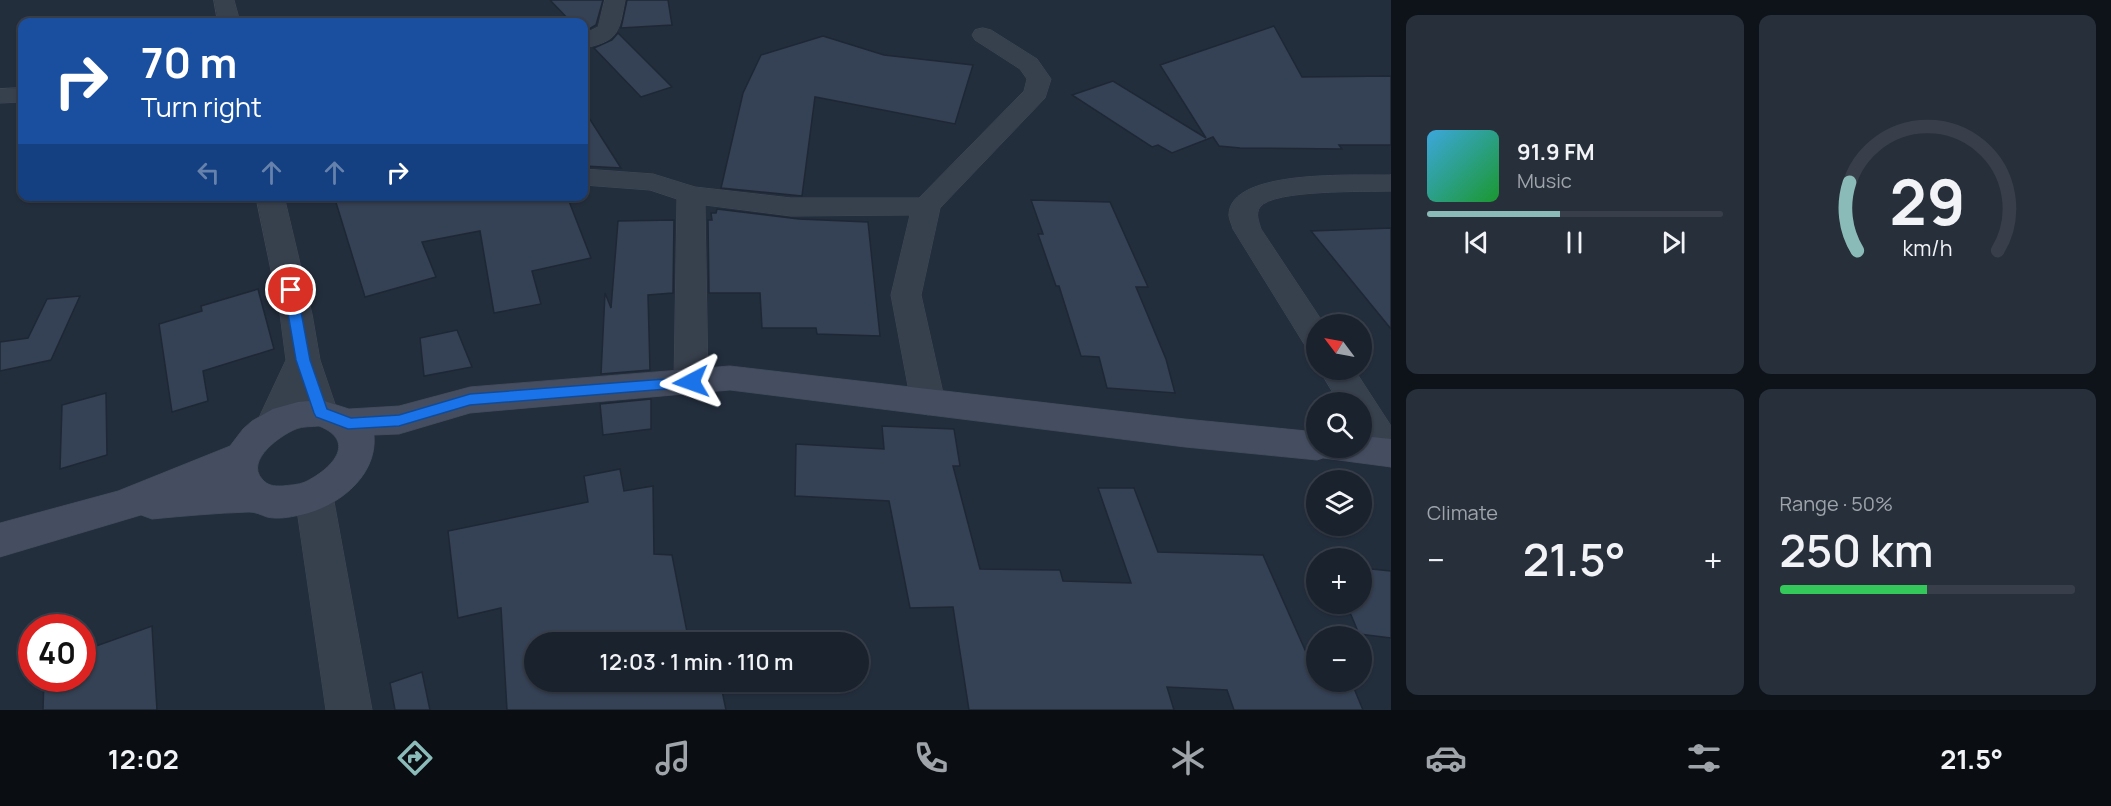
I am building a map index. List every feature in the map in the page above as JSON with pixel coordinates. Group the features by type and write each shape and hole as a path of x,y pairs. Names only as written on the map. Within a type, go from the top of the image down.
{"street":[{"path":"224,0 229,18"},
{"path":"588,40 608,30 615,0"},
{"path":"928,402 906,295 926,206 1036,93 1039,79 1029,64 984,35"},
{"path":"0,96 18,94"},
{"path":"588,177 653,182 691,195 791,207 926,206"},
{"path":"1306,322 1247,229 1243,215 1247,203 1262,192 1294,186 1391,183"},
{"path":"691,195 691,382"},
{"path":"271,201 296,314 303,360 342,429 350,469 334,485 314,496 292,502 272,502 255,496 244,486 239,472 242,457 255,438 274,424 298,415 342,429 399,420 470,400 730,378 1306,445"},
{"path":"274,424 303,360"},
{"path":"1372,425 1390,453"},
{"path":"1372,451 1390,453"},
{"path":"0,540 124,505 242,457"},
{"path":"124,505 255,496"},
{"path":"314,496 349,710"}],"building":[{"path":"550,0 603,0 596,25 588,30 588,18 567,18"},
{"path":"627,0 668,0 672,25 621,28"},
{"path":"1274,26 1302,77 1391,76 1391,145 1339,145 1342,149 1240,148 1219,146 1213,137 1172,153 1158,145 1152,147 1072,95 1113,81 1206,138 1160,65"},
{"path":"618,33 672,87 641,97 594,48 612,40"},
{"path":"823,36 884,55 973,65 955,124 815,97 802,196 721,188 743,93 761,55"},
{"path":"588,116 621,168 588,166"},
{"path":"1031,200 1110,202 1148,287 1136,287 1166,359 1175,393 1107,388 1099,357 1081,356 1059,286 1056,286 1038,234 1043,234"},
{"path":"336,201 569,201 591,258 532,271 541,304 494,313 480,231 422,242 436,277 365,297"},
{"path":"717,209 799,219 868,222 880,336 817,334 816,328 762,328 760,293 709,293 708,220 712,220 711,213 716,213"},
{"path":"674,220 673,293 648,295 650,370 601,374 605,293 611,308 618,221"},
{"path":"1391,228 1391,329 1311,231"},
{"path":"258,289 274,349 203,371 208,401 172,412 159,324 202,311 201,306"},
{"path":"80,296 51,360 0,371 0,342 28,338 47,299"},
{"path":"457,330 472,367 424,376 420,338"},
{"path":"106,393 107,455 60,469 62,405"},
{"path":"651,399 651,429 603,435 600,404"},
{"path":"882,426 954,429 960,466 953,466 980,569 1060,570 1063,581 1131,583 1098,488 1134,488 1158,552 1263,555 1306,652 1306,692 1356,692 1363,710 1234,710 1227,690 1167,687 1174,710 969,710 953,607 910,608 889,501 795,496 796,444 884,449"},
{"path":"620,469 624,491 653,486 654,554 672,555 687,632 524,632 524,692 722,692 726,710 507,710 501,608 458,618 448,531 588,502 584,476"},
{"path":"1372,569 1391,571 1391,638 1372,636 1372,626 1356,626 1351,614 1372,614"},
{"path":"152,626 157,710 43,710 44,692 96,692 96,646"},
{"path":"422,672 430,710 395,710 390,683"}],"route":[{"path":"291,290 303,360 321,413 340,418 348,423 399,420 470,400 691,382"}]}
